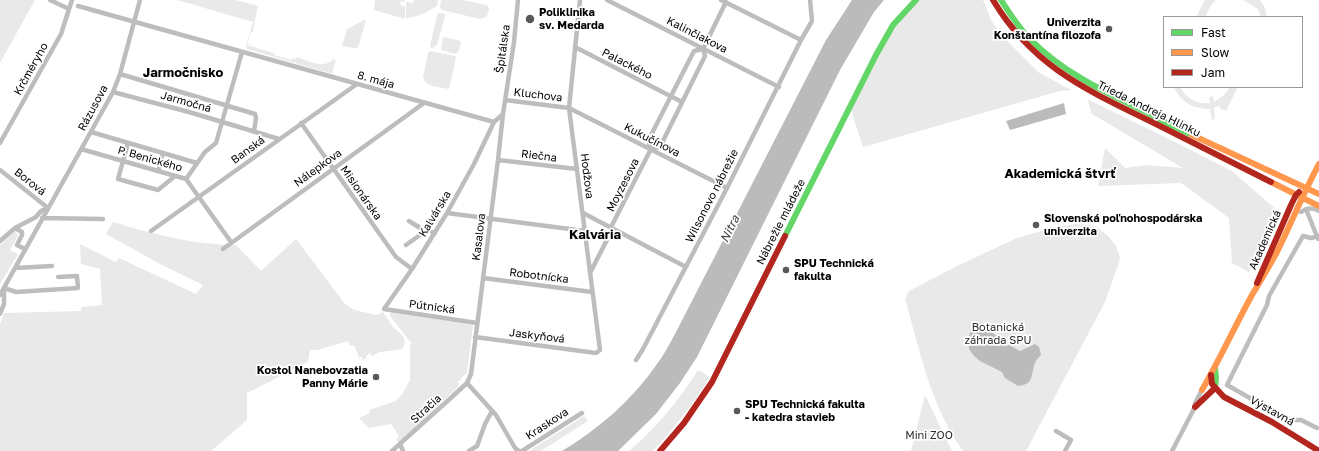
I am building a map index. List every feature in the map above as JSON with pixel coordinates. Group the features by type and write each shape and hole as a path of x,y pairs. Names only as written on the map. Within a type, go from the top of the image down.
{"street":[{"path":"50,0 69,9"},
{"name":"Krčméryho","path":"0,143 61,34 72,0"},
{"name":"Rázusova","path":"0,295 113,92 120,74 140,0"},
{"name":"Špitálska","path":"505,100 514,42 518,0"},
{"name":"Hodžova","path":"580,0 569,108 600,350 596,353"},
{"name":"Kalinčiakova","path":"607,0 779,87"},
{"name":"Wilsonovo nábrežie","path":"636,360 686,267 812,21 810,0"},
{"name":"Nábrežie mládeže","path":"660,451 684,423 712,382 876,55 893,25 916,0"},
{"name":"Trieda Andreja Hlinku","path":"993,0 1012,29 1045,61 1067,77 1091,91 1319,206"},
{"name":"Trieda Andreja Hlinku","path":"1001,0 1013,19 1027,36 1054,61 1078,78 1220,149 1319,194"},
{"path":"724,1 801,40"},
{"name":"Moyzesova","path":"651,149 660,147 705,56 703,49 724,1"},
{"name":"8. mája","path":"78,6 494,122"},
{"name":"Palackého","path":"575,47 682,102"},
{"name":"Moyzesova","path":"590,273 611,232 611,227 651,149 648,141 694,51 703,49"},
{"path":"186,179 205,152 216,143 242,52"},
{"name":"Jarmočná","path":"120,74 255,114 256,118 254,132"},
{"name":"Banská","path":"151,232 357,84"},
{"name":"Jarmočná","path":"113,92 279,139"},
{"name":"Kluchova","path":"505,100 569,108"},
{"name":"Kasalova","path":"470,377 505,100"},
{"name":"Nálepkova","path":"223,248 424,103"},
{"name":"Kukučínova","path":"569,108 727,188"},
{"path":"494,122 503,114"},
{"name":"Kalvárska","path":"384,310 447,213 474,164 494,122"},
{"name":"Misionárska","path":"301,123 396,257 412,269"},
{"path":"91,132 198,163"},
{"path":"128,143 118,179 158,190 175,176"},
{"name":"P. Benického","path":"82,148 186,179 231,242"},
{"path":"158,171 163,153"},
{"name":"Riečna","path":"498,160 577,169"},
{"name":"Akademická","path":"1202,390 1253,294 1260,285 1318,166"},
{"name":"Borová","path":"0,170 48,208"},
{"path":"1296,194 1306,188"},
{"name":"Akademická","path":"1253,294 1255,286 1296,194"},
{"path":"0,241 15,228 36,217 41,211 48,208"},
{"path":"1301,212 1306,209 1313,208 1319,211"},
{"path":"1306,209 1318,237 1311,238 1303,236 1269,296 1267,305 1227,385 1255,401 1259,406 1293,420 1301,420 1317,428"},
{"path":"447,213 585,230"},
{"path":"583,213 686,267"},
{"path":"42,218 103,220"},
{"path":"409,221 425,231 427,230 435,233"},
{"path":"15,228 22,232 17,245 25,249"},
{"path":"406,245 425,231"},
{"path":"15,268 52,266"},
{"path":"4,288 16,292 78,288 77,276 58,277"},
{"name":"Robotnícka","path":"483,278 592,292"},
{"name":"Rázusova","path":"0,314 4,304 4,288"},
{"name":"Pútnická","path":"384,310 477,323"},
{"name":"Jaskyňová","path":"476,337 596,353"},
{"path":"1195,407 1215,388 1215,368"},
{"name":"Výstavná","path":"1211,375 1212,384 1222,395 1272,422 1319,451"},
{"name":"Stračia","path":"392,451 467,383 470,377"},
{"name":"Kraskova","path":"467,383 492,411 515,448 519,451"},
{"path":"1172,451 1195,407 1195,403 1202,390 1215,388"},
{"path":"1207,396 1222,395"},
{"path":"469,451 477,446 485,424 492,411"},
{"name":"Kraskova","path":"522,451 582,412"},
{"path":"1056,431 1071,440 1065,451"},
{"path":"400,444 403,451"}],"green space":[{"path":"0,0 35,0 0,63"},
{"path":"177,0 235,0 258,6 253,31 250,34 247,46 251,43 250,46 274,53 274,55 292,60 292,58 296,59 297,57 318,64 325,64 336,59 332,74 247,49 246,46 253,22"},
{"path":"375,0 405,0 403,2 401,1 400,3 402,7 405,5 405,19 374,10"},
{"path":"414,0 438,0 437,6 430,10 406,18 406,2 413,3"},
{"path":"441,0 462,0 487,5 489,9 487,16 480,19 442,10 440,7"},
{"path":"919,0 983,0 992,22 1010,44 1038,72 1071,90 1060,91 863,147 851,110 884,43 898,23"},
{"path":"1205,0 1216,0 1211,5 1206,16 1197,16"},
{"path":"1243,0 1260,0 1264,6 1267,16 1261,16 1258,9"},
{"path":"439,13 445,14 445,16 437,45 432,49 430,46 437,15"},
{"path":"366,20 357,48 342,46 347,29"},
{"path":"443,37 461,41 459,51 455,54 441,50"},
{"path":"430,51 455,56 456,58 449,89 430,85 424,80 423,77 428,53"},
{"path":"1174,88 1180,88 1192,100 1201,103 1210,103 1209,97 1213,96 1214,102 1224,95 1229,88 1238,88 1226,111 1219,108 1220,105 1214,108 1215,119 1212,120 1210,109 1193,106 1184,101"},
{"path":"1087,99 1232,171 1280,213 1249,272 1232,263 1229,218 1181,183 1098,186 1105,148 1125,168 1146,165 1183,168 1092,114"},
{"path":"113,222 158,235 189,241 220,245 236,245 261,271 296,239 345,304 354,310 377,315 383,312 393,327 403,336 405,342 403,348 379,352 372,356 370,353 366,356 367,358 362,360 362,357 360,357 360,360 354,345 350,346 348,341 317,350 310,350 308,362 247,393 247,420 211,451 0,451 0,324 4,313 81,311 81,307 102,305 100,269 81,264 80,244 116,262 119,258 196,294 203,285 160,264 106,234"},
{"name":"Botanická záhrada SPU","path":"1075,224 1090,225 1098,228 1108,236 1116,246 1120,257 1105,302 1026,451 963,451 952,434 935,397 905,299 909,291 957,266 1017,238 1045,230"},
{"path":"15,231 18,236 10,250 18,254 0,284 0,245"},
{"path":"391,312 473,325 467,374 465,374 458,382 459,386 399,443 396,439 399,436 391,424 369,428 359,418 370,413 369,410 396,401 403,393 410,380 410,345 412,344 390,316"},
{"path":"698,370 710,377 669,434 653,451 629,451 666,413"},
{"name":"Mini ZOO","path":"925,395 952,451 911,451"},
{"path":"584,416 588,421 541,451 529,451"}],"water":[{"name":"Nitra","path":"852,0 884,0 874,12 840,70 697,357 680,383 656,414 618,451 562,451 602,423 626,401 637,390 662,357 826,40"},
{"path":"1064,103 1066,114 1010,130 1006,121"},
{"path":"980,323 987,326 997,337 1002,340 1005,346 1009,345 1020,351 1035,344 1039,347 1041,355 1035,362 1030,381 1018,386 1005,378 1002,372 980,361 974,356 969,349 968,340 974,327"}],"traffic: fast":[{"path":"785,236 876,55 893,25 916,0"},
{"path":"1001,0 1014,20 1026,34 1042,51 1056,62 1100,89 1192,135"},
{"path":"1215,368 1215,388"}],"traffic: slow":[{"path":"1192,135 1319,194"},
{"path":"1202,390 1252,295 1278,250 1319,164"},
{"path":"1271,182 1319,206"}],"traffic: jam":[{"path":"993,0 1009,23 1026,43 1044,60 1063,74 1106,99 1271,182"},
{"path":"1257,283 1291,205 1299,192"},
{"path":"660,451 684,423 712,382 785,236"},
{"path":"1211,375 1212,384 1224,397 1272,422 1319,451"},
{"path":"1195,407 1215,388"}],"place":[{"name":"Poliklinika sv. Medarda","path":"530,19"},
{"name":"Univerzita Konštantína filozofa","path":"1109,29"},
{"name":"Slovenská poľnohospodárska univerzita","path":"1036,225"},
{"name":"SPU Technická fakulta","path":"786,270"},
{"name":"Kostol Nanebovzatia Panny Márie","path":"376,377"},
{"name":"SPU Technická fakulta - katedra stavieb","path":"737,411"}],"district":[{"name":"Jarmočnisko","path":"183,73"},
{"name":"Akademická štvrť","path":"1060,174"},
{"name":"Kalvária","path":"595,235"}]}
